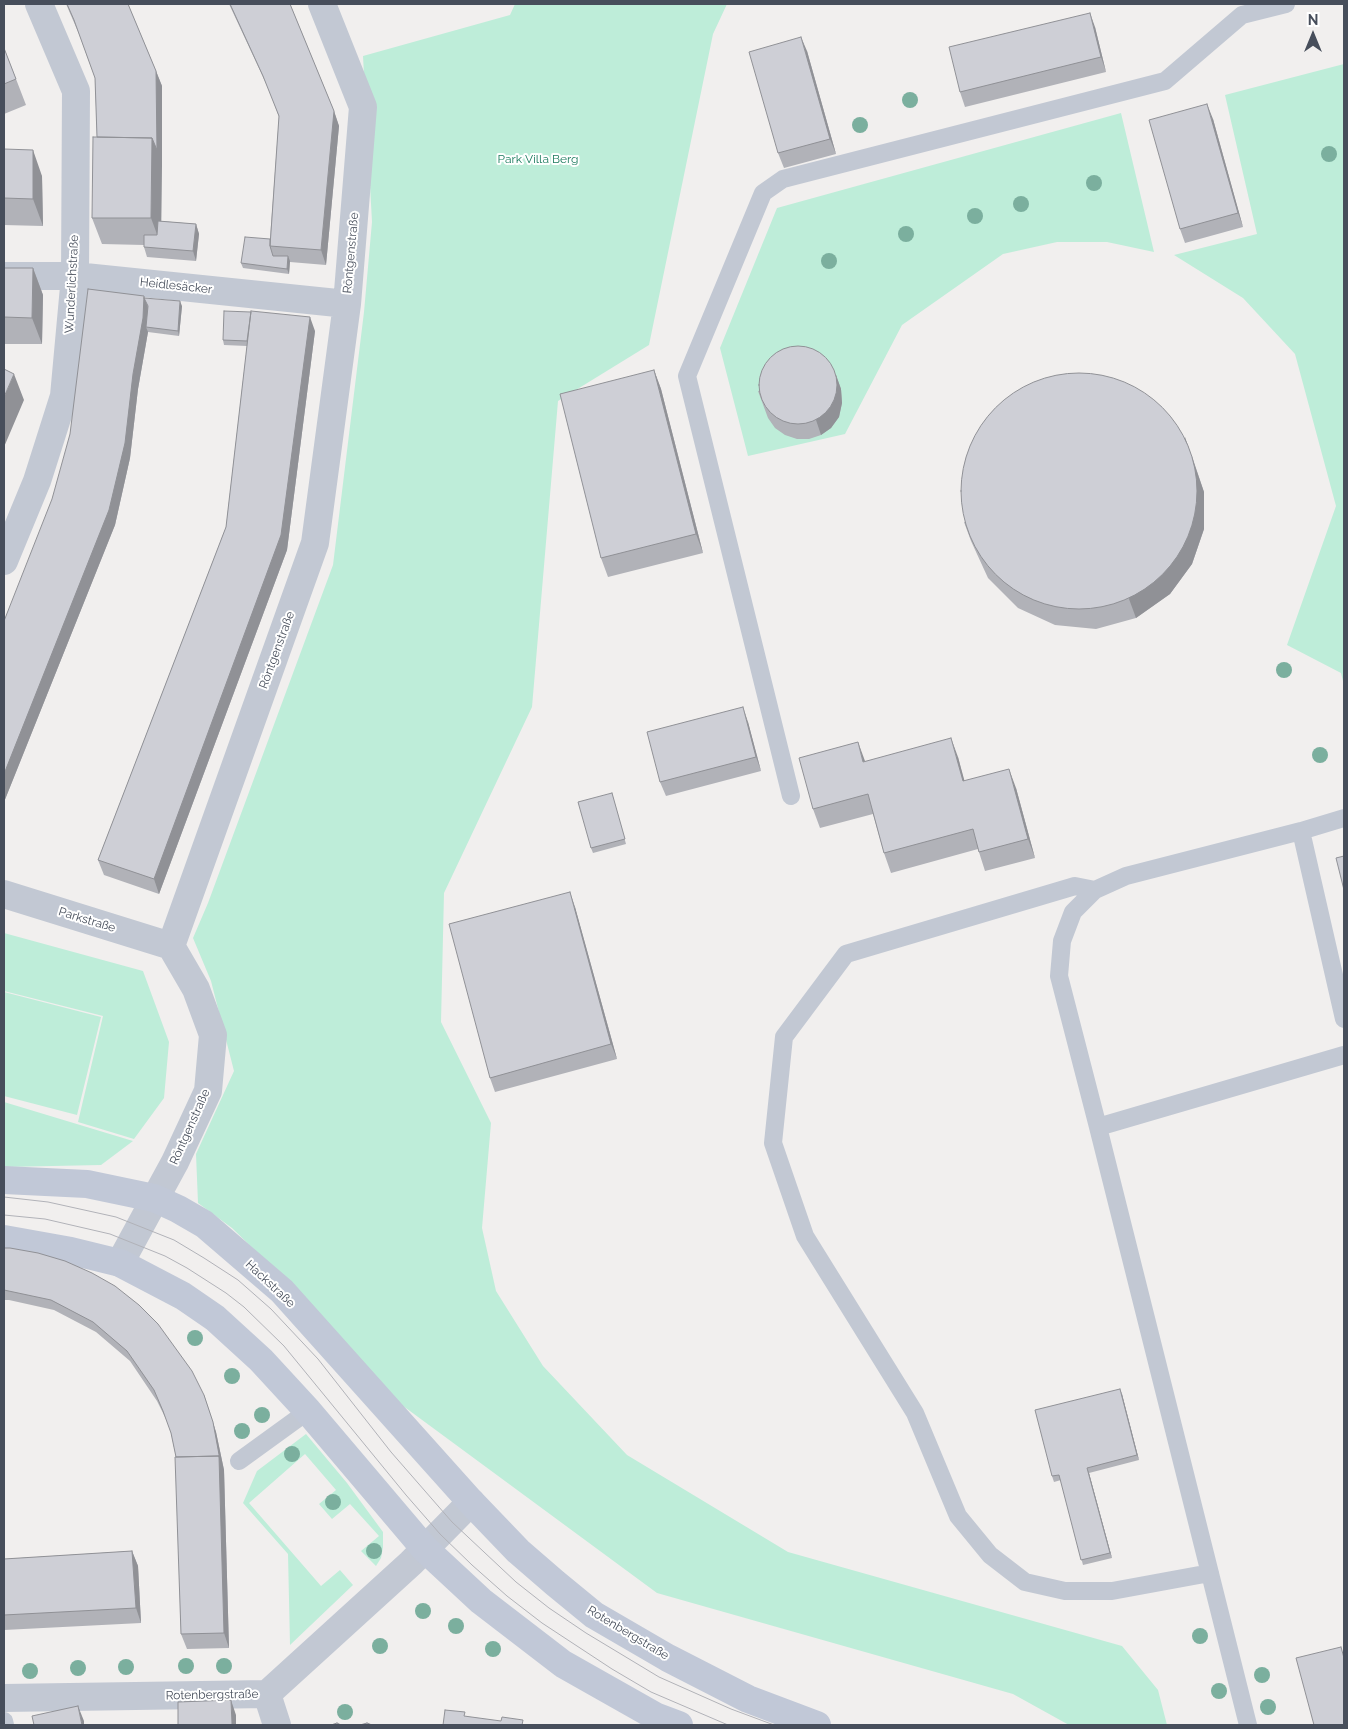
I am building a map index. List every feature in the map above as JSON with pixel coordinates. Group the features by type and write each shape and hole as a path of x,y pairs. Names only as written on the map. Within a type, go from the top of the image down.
{"main road":[{"name":"Hackstraße","path":"4,1180 87,1184 154,1198 204,1224 282,1291 471,1502"},
{"path":"4,1239 71,1251 120,1263 183,1296 215,1318 261,1360 308,1411 425,1549 481,1601 563,1664 655,1716 679,1725"},
{"name":"Rotenbergstraße","path":"471,1502 518,1551 594,1615 668,1658 748,1698 817,1725"}],"street":[{"name":"Wunderlichstraße","path":"4,560 37,481 64,396 75,276 76,91 39,4"},
{"name":"Röntgenstraße","path":"120,1263 190,1132 208,1091 213,1035 196,989 171,946 315,543 347,304 363,107 322,4"},
{"name":"Heidlesäcker","path":"4,276 75,276 347,304"},
{"name":"Parkstraße","path":"4,894 171,946"},
{"name":"Rotenbergstraße","path":"4,1698 267,1694 425,1549 471,1502"},
{"path":"267,1694 276,1725"}],"lane":[{"path":"791,796 687,376 763,193 782,179 1165,81 1242,15 1286,4"},
{"path":"1248,1725 1060,976 1062,941 1073,912 1095,890 1126,876 1301,831 1344,818"},
{"path":"1301,831 1344,1019"},
{"path":"1095,890 1075,886 846,954 784,1037 773,1143 805,1236 915,1413 958,1516 990,1555 1025,1582 1066,1591 1112,1591 1210,1573"},
{"path":"1098,1128 1344,1054"},
{"path":"239,1461 308,1411"},
{"path":"4,1721 5,1725"}],"green space":[{"name":"Park Villa Berg","path":"515,4 727,4 713,34 649,345 558,401 532,707 444,893 441,1022 491,1123 482,1228 496,1291 543,1366 627,1455 788,1552 1122,1646 1158,1690 1167,1725 1069,1725 1013,1694 657,1593 395,1400 309,1303 232,1228 198,1203 196,1154 234,1071 211,981 193,938 208,903 333,565 364,312 372,222 363,56 510,15"},
{"path":"1344,64 1344,685 1341,673 1287,645 1336,506 1295,354 1243,298 1174,255 1257,234 1225,95"},
{"path":"1121,113 1154,252 1107,242 1057,242 1003,254 902,325 845,434 748,456 720,348 777,208"},
{"path":"4,933 143,971 169,1042 164,1098 134,1139 78,1122 103,1016 4,991"},
{"path":"4,992 101,1017 77,1115 4,1096"},
{"path":"4,1102 133,1141 101,1165 4,1167"},
{"path":"306,1434 347,1483 383,1532 383,1547 381,1558 376,1566 361,1551 379,1536 350,1504 332,1519 319,1504 336,1490 305,1454 249,1503 321,1586 340,1570 353,1585 290,1645 288,1554 243,1503 257,1471"}],"building":[{"path":"67,4 128,4 156,71 157,150 152,138 97,137 95,78"},
{"path":"230,4 290,4 334,111 321,250 270,246 279,116"},
{"path":"1090,13 1101,57 960,92 949,47"},
{"path":"801,37 830,139 778,153 749,52"},
{"path":"4,48 16,79 4,84"},
{"path":"1207,104 1238,213 1180,229 1149,120"},
{"path":"93,137 152,138 151,218 92,218"},
{"path":"4,149 33,150 33,199 4,198"},
{"path":"158,221 196,224 193,251 144,247 144,235 157,235"},
{"path":"245,237 270,239 273,256 288,256 287,269 241,263"},
{"path":"4,268 33,268 32,318 4,317"},
{"path":"88,289 144,296 143,318 133,374 125,443 109,510 4,774 4,621 52,499 70,434"},
{"path":"144,298 180,301 178,331 146,327 148,306"},
{"path":"224,311 251,312 247,341 223,340"},
{"path":"251,311 310,317 281,535 154,879 98,860 226,527"},
{"path":"798,346 813,349 826,357 834,370 837,385 834,400 826,413 813,421 798,424 783,421 770,413 762,400 759,385 762,370 770,357 783,349"},
{"path":"4,369 14,374 4,397"},
{"path":"654,370 696,534 601,558 560,394"},
{"path":"1079,373 1102,375 1135,387 1154,400 1170,416 1183,435 1192,457 1197,491 1195,514 1183,547 1170,566 1154,582 1135,595 1113,604 1079,609 1056,607 1023,595 1004,582 988,566 975,547 966,525 961,491 963,468 975,435 988,416 1004,400 1023,387 1045,378"},
{"path":"743,707 756,757 660,782 647,732"},
{"path":"951,738 963,781 1009,769 1028,839 979,852 973,829 884,853 868,794 813,809 799,758 858,742 863,762"},
{"path":"612,793 625,839 591,848 578,802"},
{"path":"1344,856 1344,890 1336,858"},
{"path":"570,892 611,1044 490,1078 449,924"},
{"path":"4,1248 38,1253 65,1261 115,1286 139,1305 158,1324 192,1371 204,1395 213,1422 220,1460 219,1456 176,1457 171,1433 154,1390 127,1351 93,1322 51,1300 4,1290"},
{"path":"1120,1389 1137,1455 1087,1468 1110,1553 1081,1560 1059,1475 1052,1476 1035,1410"},
{"path":"219,1456 224,1633 181,1634 175,1457"},
{"path":"132,1551 136,1608 4,1615 4,1559"},
{"path":"1341,1647 1344,1658 1344,1725 1314,1725 1296,1658"},
{"path":"231,1700 232,1725 178,1725 178,1702"},
{"path":"78,1706 82,1725 34,1725 32,1716"},
{"path":"445,1710 465,1712 464,1716 501,1721 502,1717 523,1720 522,1725 443,1725"}],"tram line":[{"path":"4,1197 48,1202 116,1217 174,1240 238,1280 271,1309 318,1359 391,1452 452,1522 516,1582 549,1608 586,1633 659,1677 731,1709 774,1725"},
{"path":"4,1215 45,1219 110,1234 165,1256 226,1293 244,1307 284,1346 440,1534 507,1596 542,1623 651,1692 728,1725"}]}
